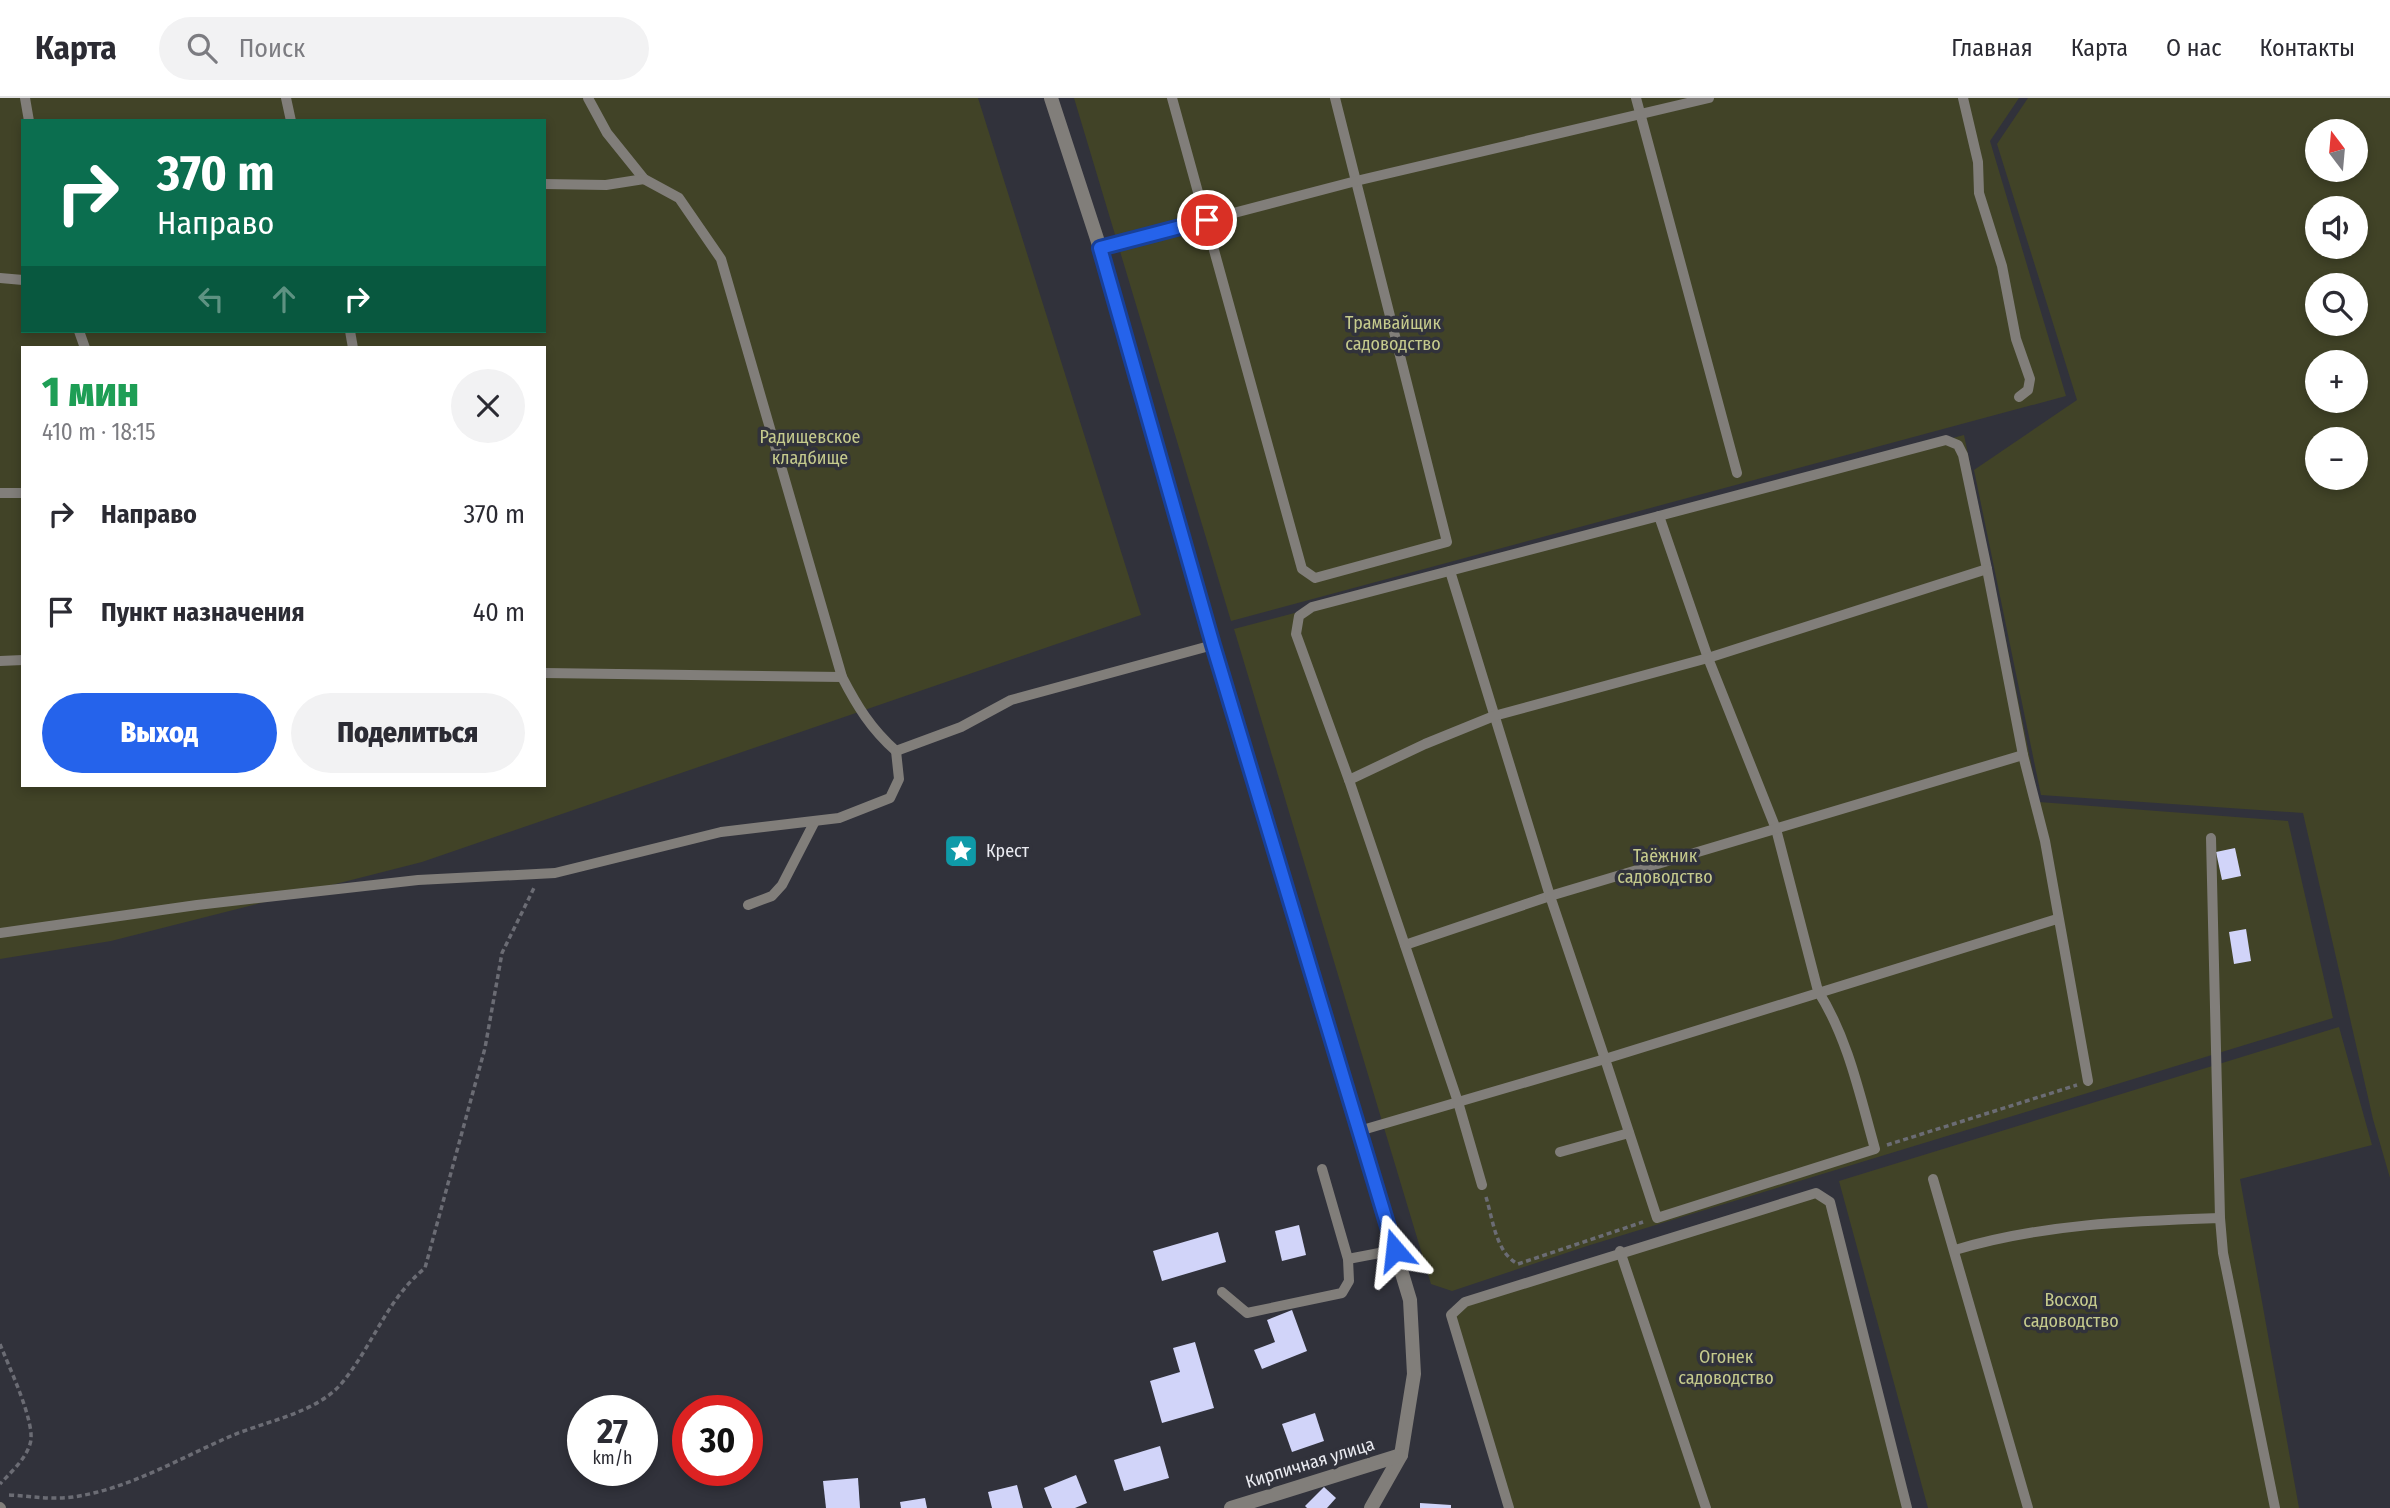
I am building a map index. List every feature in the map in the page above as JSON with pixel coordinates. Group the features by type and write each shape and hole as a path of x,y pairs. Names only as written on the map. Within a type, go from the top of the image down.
{"street":[{"path":"1051,98 1100,248 1213,645 1410,1300 1414,1374 1401,1455 1371,1508"},
{"name":"Кирпичная улица","path":"1231,1508 1401,1455"}],"lane":[{"path":"25,98 29,119"},
{"path":"286,98 291,119"},
{"path":"0,933 197,905 391,883 541,874 722,832 839,818 890,798 899,779 896,751 863,718 842,677 721,260 679,198 645,179 607,132 588,98"},
{"path":"1172,98 1301,569 1315,578 1447,542 1335,98"},
{"path":"1636,98 1737,473"},
{"path":"1100,248 1356,181 1709,98"},
{"path":"1964,98 1975,144 1983,209 2002,266 2016,339 2030,379 2028,390 2020,397"},
{"path":"546,184 606,185 645,179"},
{"path":"0,278 21,280"},
{"path":"1482,1185 1458,1102 1405,944 1296,634 1299,616 1312,607 1946,440 1958,445 1964,455 2023,755 2045,841 2088,1081"},
{"path":"0,493 21,493"},
{"path":"1450,571 1550,896 1657,1218 1875,1149 1846,1050 1829,1008 1818,991 1776,829 1708,658 1659,516"},
{"path":"1349,780 1494,716 1708,658 1987,569"},
{"path":"896,751 961,727 1011,700 1213,645"},
{"path":"0,661 21,660"},
{"path":"546,673 842,677"},
{"path":"1405,944 1550,896 2023,755"},
{"path":"748,905 772,896 782,885 816,821"},
{"path":"2211,838 2220,1218 2224,1252 2274,1508"},
{"path":"1359,1131 1605,1059 2057,919"},
{"path":"1560,1152 1629,1133"},
{"path":"1222,1292 1247,1313 1328,1299 1342,1293 1349,1281 1348,1259 1322,1169"},
{"path":"1933,1179 2028,1508"},
{"path":"1508,1508 1451,1315 1465,1301 1620,1251 1816,1194 1830,1202 1907,1508"},
{"path":"1955,1250 2003,1236 2105,1222 2220,1218"},
{"path":"1348,1259 1395,1250"},
{"path":"1620,1251 1706,1508"}],"path":[{"path":"0,1495 74,1497 116,1486 263,1422 307,1408 326,1398 341,1385 397,1294 425,1268 482,1060 502,953 541,874"},
{"path":"1875,1149 2088,1081"},
{"path":"1482,1185 1502,1248 1508,1259 1518,1264 1657,1218"},
{"path":"0,1344 31,1427 32,1442 21,1462 0,1484"}],"green space":[{"name":"Радищевское кладбище","path":"0,98 978,98 1141,615 422,862 111,941 0,959"},
{"name":"Трамвайщик садоводство","path":"1074,98 2019,98 1990,141 2066,396 1231,621"},
{"path":"2028,98 2390,98 2390,1178 2373,1119 2303,813 2041,795 1974,470 2077,400 1997,144"},
{"name":"Таёжник садоводство","path":"1964,435 2039,802 2288,821 2333,1018 1587,1246 1452,1291 1431,1284 1234,629"},
{"name":"Восход садоводство","path":"2339,1027 2372,1145 2240,1179 2299,1508 1928,1508 1839,1181"},
{"name":"Огонек садоводство","path":"1816,1193 1830,1202 1907,1508 1509,1508 1451,1315 1475,1298"}],"building":[{"path":"2235,848 2241,876 2222,880 2216,852"},
{"path":"2246,929 2251,961 2234,964 2229,932"},
{"path":"1299,1225 1306,1255 1282,1261 1275,1231"},
{"path":"1218,1232 1226,1262 1162,1281 1153,1251"},
{"path":"1292,1310 1307,1351 1262,1369 1254,1350 1275,1342 1267,1320"},
{"path":"1195,1342 1214,1408 1162,1423 1150,1381 1180,1372 1173,1348"},
{"path":"1315,1413 1324,1441 1292,1452 1282,1424"},
{"path":"1160,1446 1169,1478 1124,1491 1114,1460"},
{"path":"1076,1475 1087,1503 1075,1508 1052,1508 1044,1488"},
{"path":"858,1478 860,1508 826,1508 823,1481"},
{"path":"1017,1485 1023,1508 992,1508 988,1492"},
{"path":"1324,1487 1336,1498 1327,1508 1307,1508 1305,1506"},
{"path":"925,1498 927,1508 901,1508 900,1502"},
{"path":"1420,1503 1451,1505 1451,1508 1420,1508"}],"place":[{"name":"Крест","path":"961,851"}],"route":[{"path":"1207,220 1100,248 1213,645 1395,1250"}]}
